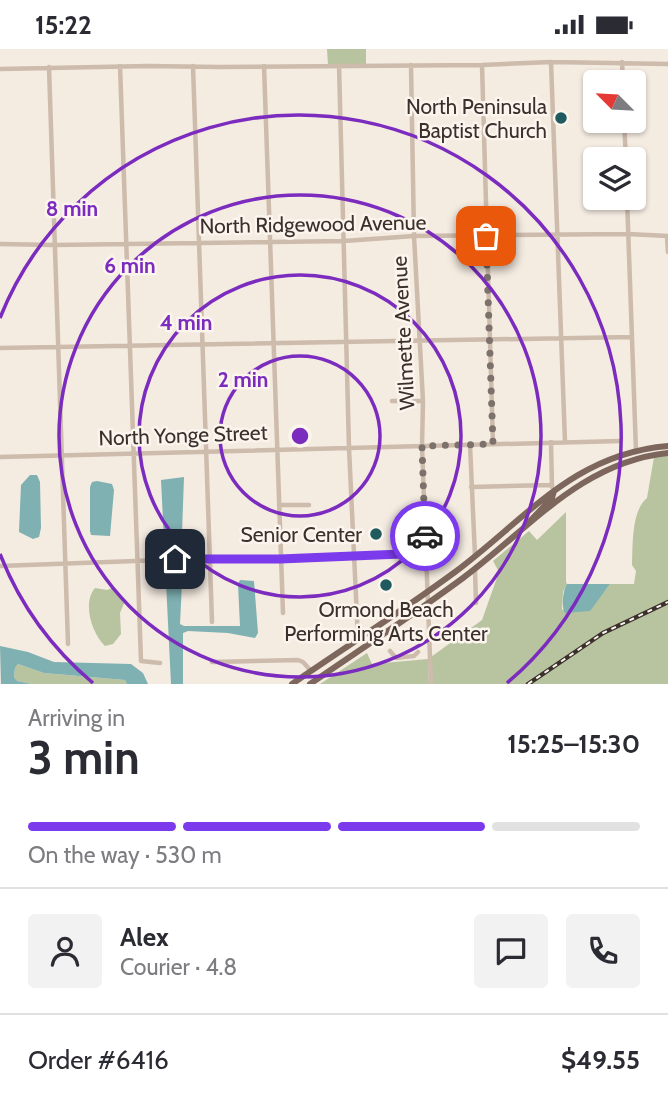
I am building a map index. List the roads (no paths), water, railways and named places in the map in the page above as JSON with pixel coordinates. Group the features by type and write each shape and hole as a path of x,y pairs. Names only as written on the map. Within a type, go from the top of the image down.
{"main road":[{"path":"310,684 475,570 560,499 595,474 650,448 668,446"},
{"path":"292,684 475,557 529,512 552,488 608,459 668,453"},
{"path":"560,499 560,489 572,477"},
{"path":"523,531 534,515 552,498 552,488"},
{"path":"475,570 485,549"},
{"path":"463,578 475,557"},
{"path":"352,656 358,647 358,639"}],"street":[{"path":"551,62 565,442"},
{"path":"0,69 482,65 551,62 668,64"},
{"path":"622,62 622,70"},
{"path":"340,65 349,448 358,639"},
{"name":"Wilmette Avenue","path":"411,65 414,236 423,401 422,446 431,684"},
{"path":"482,65 493,444"},
{"path":"120,66 141,661 160,663"},
{"path":"193,66 212,622"},
{"path":"49,67 68,644"},
{"path":"264,67 283,613"},
{"path":"627,210 637,454"},
{"name":"North Ridgewood Avenue","path":"0,244 344,241 414,236 557,234 668,236"},
{"path":"668,236 668,252"},
{"path":"0,348 632,337"},
{"path":"392,401 423,401"},
{"name":"North Yonge Street","path":"0,457 620,441"},
{"path":"471,487 552,488 551,442"},
{"path":"470,445 475,557"},
{"path":"279,505 309,505"},
{"path":"175,559 280,559 426,553"},
{"path":"0,566 162,560"},
{"path":"475,570 475,603"},
{"path":"390,651 396,658 414,656 418,652"},
{"path":"212,662 298,660 311,671"}],"water":[{"path":"30,475 37,475 40,482 41,528 39,537 33,539 19,532 21,485"},
{"path":"184,477 182,533 181,536 169,538 171,582 182,583 180,624 240,626 238,584 240,580 254,581 258,633 255,638 228,633 183,633 183,684 171,684 161,480"},
{"path":"92,482 112,484 114,490 110,536 91,535 90,531 90,487"},
{"path":"567,584 610,584 590,611 565,613 563,599"},
{"path":"0,646 28,652 54,662 131,664 143,673 148,684 127,684 125,680 44,673 18,664 14,677 17,681 32,684 1,684"}],"railway":[{"path":"528,684 603,633 668,602"}],"place":[{"name":"North Peninsula Baptist Church","path":"561,118"},
{"name":"Senior Center","path":"376,534"},
{"name":"Ormond Beach Performing Arts Center","path":"386,585"}]}
